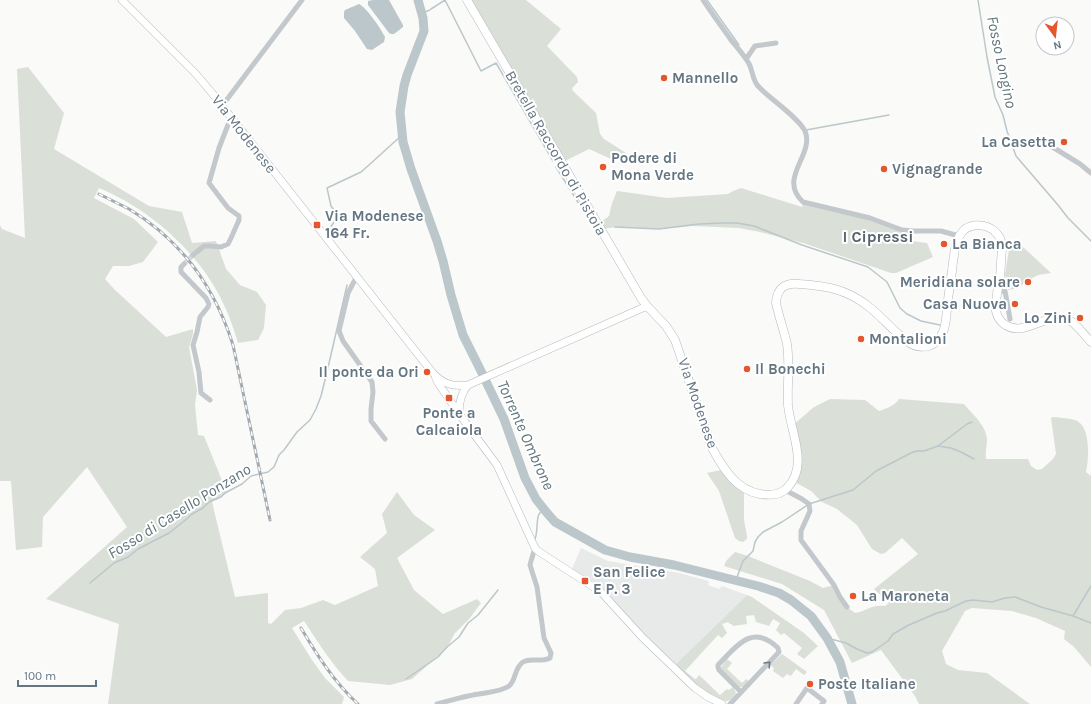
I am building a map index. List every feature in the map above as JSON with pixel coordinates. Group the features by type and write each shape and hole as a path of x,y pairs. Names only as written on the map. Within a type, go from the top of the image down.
{"main road":[{"name":"Bretella Raccordo di Pistoia","path":"467,0 647,306"},
{"path":"785,490 793,481 798,457 788,405 787,345 776,303 776,296 780,289 788,284 797,283 837,289 856,298 868,306 907,341 919,347 929,346 938,341 944,329 954,254 959,236 969,226 982,225 994,230 999,235 1001,242 1002,249 996,312 1002,322 1010,328 1016,329 1052,318 1068,320 1073,323 1091,342"},
{"name":"Via Modenese","path":"647,306 666,326 675,340 681,354 706,433 712,448 726,471 738,484 756,494 767,496 778,494 785,490"}],"street":[{"name":"Via Modenese","path":"122,0 196,74 434,374"},
{"path":"222,106 302,0"},
{"path":"703,0 746,59 758,86 797,121 804,131 806,137 805,148 793,179 795,191 803,202 870,218 902,230 913,232 940,231 959,236"},
{"path":"746,59 755,46 776,43"},
{"path":"193,255 204,246 219,247 226,245 231,238 239,220 239,216 228,208 208,183 231,117"},
{"path":"1038,138 1080,164 1091,173"},
{"path":"184,264 181,267 181,272 206,298 209,304 200,317 193,345 199,372 201,394 210,400"},
{"path":"357,276 348,293 339,331 343,341 372,382 373,392 370,409 371,421 384,439"},
{"path":"998,291 1005,291 1010,320"},
{"path":"434,374 450,385 458,386 471,384 647,306"},
{"path":"434,374 438,383 498,464 535,548 601,592 643,638 695,688 708,698 722,704"},
{"path":"459,412 464,391 471,384"},
{"path":"785,490 802,498 809,504 810,511 801,531 801,540 834,585 847,607"},
{"path":"437,704 502,690 511,684 518,668 522,663 550,658 551,653 544,638 537,587 530,565 535,548"},
{"path":"730,704 779,651 778,648 768,640 758,637 743,640 718,665 719,670 741,692"},
{"path":"796,704 807,688 824,701 822,704"}],"shaded area":[{"path":"389,0 403,27 394,34 389,33 368,5 368,1"},
{"path":"471,0 526,0 561,29 547,46 577,77 578,82 572,88 573,91 596,113 600,134 604,139 626,153 626,156 611,159 589,149 565,161"},
{"path":"359,4 370,14 385,37 384,42 372,50 367,49 344,18 345,10"},
{"path":"28,67 64,113 54,149 149,206 182,212 192,243 216,241 226,269 240,285 257,292 266,305 264,328 258,340 238,343 228,314 214,286 188,251 172,235 137,208 99,188 94,198 134,219 158,242 143,262 129,266 113,266 105,279 166,337 193,329 189,347 197,390 195,405 198,435 204,436 227,493 212,502 235,597 268,593 268,623 271,624 285,610 301,608 323,600 335,605 378,586 375,569 360,557 387,533 382,514 397,492 414,515 435,530 397,558 414,590 443,614 477,599 481,603 470,618 455,633 447,648 412,679 390,685 348,681 330,660 304,621 292,628 325,678 344,697 342,704 108,704 119,624 46,599 127,527 87,467 43,517 42,547 16,550 11,481 0,481 0,225 2,229 25,238 17,69"},
{"path":"741,188 802,207 803,202 913,231 912,241 927,243 933,257 896,273 891,273 803,243 739,228 692,226 659,229 618,227 601,229 598,224 609,216 617,191 667,198 728,194"},
{"path":"1023,247 1051,273 1038,275 1025,282 1019,288 1008,290 1005,274 1009,250"},
{"path":"830,399 865,400 879,411 895,403 899,399 964,404 981,424 986,434 986,459 1028,459 1031,466 1037,470 1042,469 1053,459 1056,454 1051,418 1070,419 1080,423 1084,428 1088,443 1086,472 1091,476 1091,667 1074,647 1064,639 1065,631 1036,618 1012,611 972,608 965,611 942,651 946,664 958,670 987,673 1030,704 919,704 915,696 881,650 852,663 824,610 782,584 724,566 726,561 735,552 810,581 823,588 834,585 847,607 855,613 876,606 885,606 889,603 874,589 918,554 902,538 885,553 881,554 872,549 857,525 837,509 822,502 811,491 793,481 796,472 792,426 814,407"},
{"path":"721,470 729,481 744,492 744,520 747,539 743,542 735,538 719,491 707,473"},
{"path":"581,548 608,561 679,573 709,581 708,585 719,589 722,586 747,595 675,665 630,621 609,594 594,582 572,569"},
{"path":"747,595 804,633 818,646 804,659 797,654 802,648 784,633 781,635 776,630 780,623 773,619 769,626 756,622 754,615 746,616 747,624 733,626 728,622 722,624 727,633 722,638 718,635 685,671 695,679 699,675 720,695 727,689 729,690 733,687 736,693 734,696 730,700 722,701 702,690 675,665"},
{"path":"782,654 807,672 804,675 796,669 791,676 787,674 783,678 773,671 774,668 770,665"},
{"path":"727,659 732,663 727,669 742,683 746,679 749,681 743,687 739,687 720,669"}],"waterway":[{"name":"Torrente Ombrone","path":"418,0 423,18 424,31 404,86 400,112 403,142 411,169 437,241 463,335 504,419 525,478 536,499 555,522 605,550 630,557 674,565 758,586 779,593 791,600 811,616 827,638 840,662 852,704"},
{"path":"445,0 481,71 496,63 553,161"},
{"path":"431,9 445,0"},
{"path":"707,0 739,45"},
{"name":"Fosso Longino","path":"978,0 995,97 1003,115 1016,156 1068,218 1091,241"},
{"path":"422,13 430,10"},
{"path":"806,130 889,115"},
{"name":"Fosso di Casello Ponzano","path":"326,233 338,217 331,206 327,188 361,172 402,135"},
{"path":"556,167 594,228 597,229"},
{"path":"615,227 659,229 699,224 724,223 737,223 754,226 802,245 868,267 887,282 900,308 907,314 921,321 940,325"},
{"name":"Fosso di Casello Ponzano","path":"90,583 114,563 128,557 138,549 169,533 209,502 221,497 225,493 242,484 251,476 268,472 274,467 279,455 297,432 310,420 316,409 321,396 347,285"},
{"path":"938,446 967,424 972,422"},
{"path":"736,580 743,561 753,551 758,537 763,532 782,522 809,504 853,490 876,471 913,452 924,451 938,446 951,448 974,459"},
{"path":"535,539 538,517 544,509"},
{"path":"1073,616 1091,586"},
{"path":"406,679 438,657 459,637 468,623 478,615 498,590"},
{"path":"827,638 846,643 867,653 872,652 888,641 893,634 909,625 966,601 973,600 992,602 1015,597 1091,623"}],"tunnel":[{"path":"184,264 193,255"}],"railway":[{"path":"99,194 129,209 148,221 165,235 194,267 216,304 233,345 270,520"},
{"path":"301,628 341,687 358,704"}],"place":[{"name":"Mannello","path":"664,78"},
{"name":"La Casetta","path":"1064,142"},
{"name":"Podere di Mona Verde","path":"603,167"},
{"name":"Vignagrande","path":"884,169"},
{"name":"Via Modenese 164 Fr.","path":"317,225"},
{"name":"La Bianca","path":"944,244"},
{"name":"Meridiana solare","path":"1028,282"},
{"name":"Casa Nuova","path":"1015,304"},
{"name":"Lo Zini","path":"1080,318"},
{"name":"Montalioni","path":"861,339"},
{"name":"Il Bonechi","path":"747,369"},
{"name":"Il ponte da Ori","path":"427,372"},
{"name":"Ponte a Calcaiola","path":"449,398"},
{"name":"San Felice E P. 3","path":"585,581"},
{"name":"La Maroneta","path":"853,596"},
{"name":"Poste Italiane","path":"810,684"}],"district":[{"name":"I Cipressi","path":"878,236"}]}
